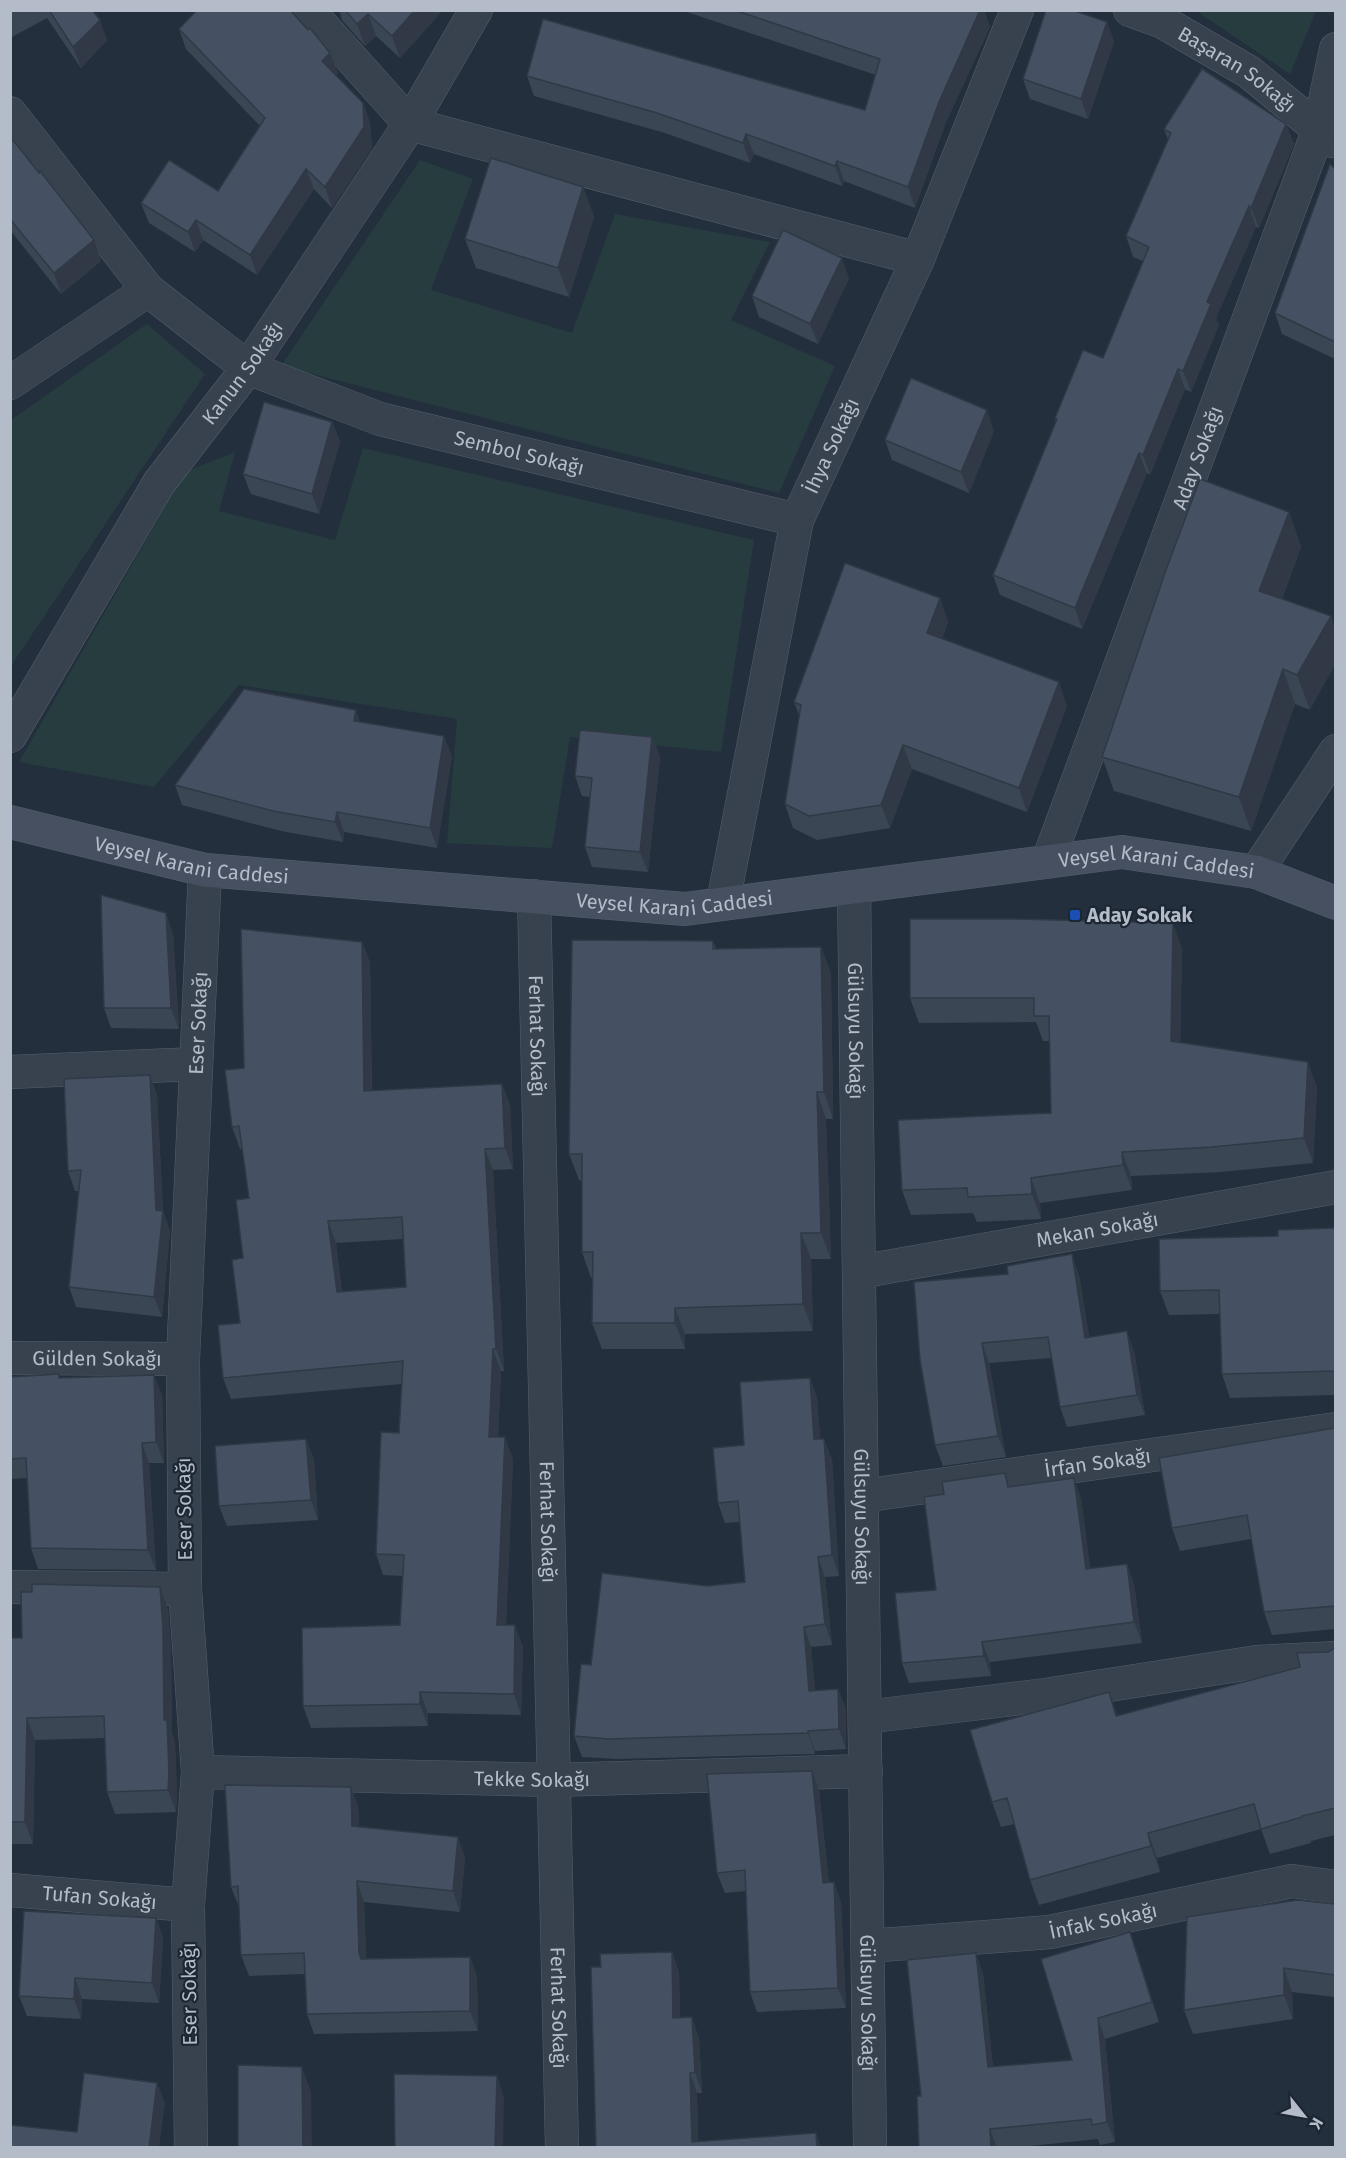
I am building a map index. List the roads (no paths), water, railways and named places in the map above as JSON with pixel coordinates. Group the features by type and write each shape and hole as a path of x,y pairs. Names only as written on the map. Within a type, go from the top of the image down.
{"main road":[{"name":"Veysel Karani Caddesi","path":"10,822 205,870 685,909 1122,852 1256,872 1335,903"}],"street":[{"path":"308,10 410,124 918,259"},
{"name":"Kanun Sokağı","path":"10,736 159,483 248,368 410,124 476,10"},
{"name":"İhya Sokağı","path":"723,903 797,520 918,259 1017,10"},
{"name":"Başaran Sokağı","path":"1130,10 1164,22 1249,72 1327,136"},
{"name":"Aday Sokağı","path":"1048,861 1327,136 1335,49"},
{"name":"Sembol Sokağı","path":"10,113 148,290 248,368 380,419 797,520"},
{"path":"10,383 148,290"},
{"path":"1256,872 1335,751"},
{"name":"Eser Sokağı","path":"191,2148 188,1905 198,1772 185,1589 183,1359 205,870"},
{"name":"Gülsuyu Sokağı","path":"854,886 870,2148"},
{"name":"Ferhat Sokağı","path":"534,896 562,2148"},
{"path":"10,1072 196,1064"},
{"name":"Mekan Sokağı","path":"859,1272 1335,1187"},
{"name":"Gülden Sokağı","path":"10,1358 183,1359"},
{"name":"İrfan Sokağı","path":"862,1496 1335,1429"},
{"path":"10,1587 185,1589"},
{"path":"865,1717 1045,1695 1257,1662 1335,1658"},
{"name":"Tekke Sokağı","path":"198,1772 553,1780 866,1771"},
{"name":"İnfak Sokağı","path":"868,1946 1050,1932 1292,1881 1335,1887"},
{"name":"Tufan Sokağı","path":"10,1890 188,1905"}],"place":[{"name":"Aday Sokak","path":"1075,915"}]}
